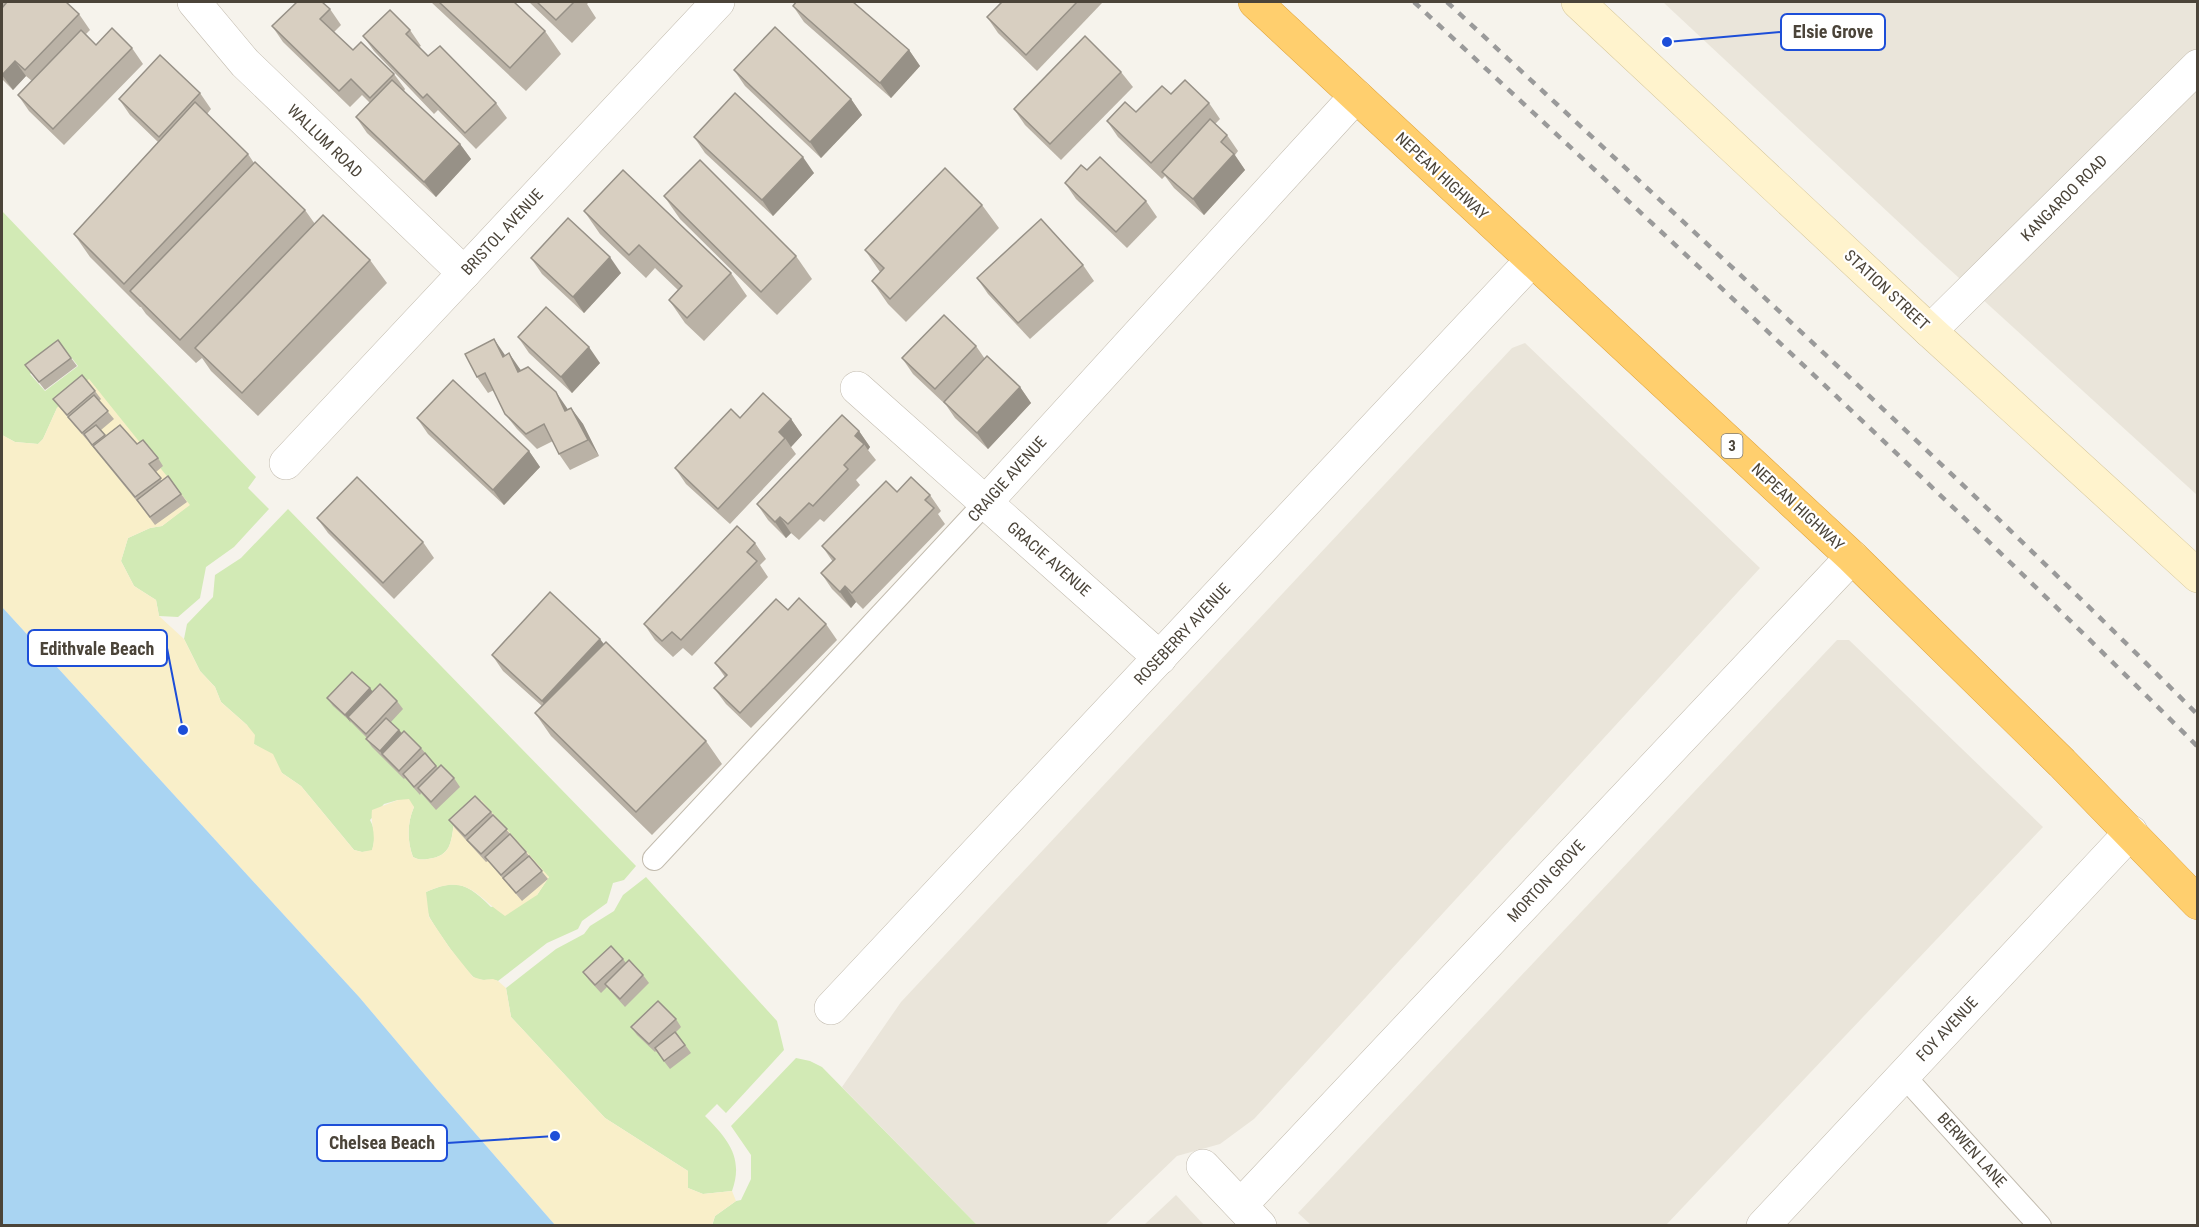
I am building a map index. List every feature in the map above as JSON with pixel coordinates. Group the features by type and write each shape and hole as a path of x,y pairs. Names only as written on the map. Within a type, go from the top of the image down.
{"highway":[{"name":"NEPEAN HIGHWAY","path":"1255,2 1852,556 2131,832 2198,903"}],"street":[{"name":"WALLUM ROAD","path":"194,2 245,63 464,273"},
{"name":"BRISTOL AVENUE","path":"286,463 718,2"},
{"name":"STATION STREET","path":"1578,2 1930,331 2196,572"},
{"name":"KANGAROO ROAD","path":"1930,331 2198,66"},
{"name":"CRAIGIE AVENUE","path":"986,503 1356,96"},
{"name":"ROSEBERRY AVENUE","path":"831,1008 1532,260"},
{"name":"GRACIE AVENUE","path":"857,388 1160,658"},
{"name":"MORTON GROVE","path":"1250,1215 1852,556"},
{"name":"FOY AVENUE","path":"1763,1226 2131,832"},
{"path":"1203,1167 1250,1215"}],"lane":[{"name":"CRAIGIE AVENUE","path":"654,859 986,503"},
{"name":"BERWEN LANE","path":"1904,1075 2040,1226"}],"shaded area":[{"path":"1663,2 2197,2 2197,495 1936,257"},
{"path":"1525,343 1760,568 1254,1119 1220,1144 1177,1156 1105,1225 977,1225 842,1087 901,1002 1512,348"},
{"path":"1837,640 1849,640 2043,827 1666,1225 1311,1225 1298,1213"},
{"path":"1176,1195 1204,1225 1144,1225"}],"green space":[{"path":"2,211 256,477 248,488 269,509 234,547 206,567 200,598 178,617 159,616 156,600 134,586 121,561 128,538 150,528 162,526 189,505 89,380 57,408 43,439 38,444 15,442 2,435","holes":["63,347 78,366 45,391 30,374"]},
{"path":"288,509 636,866 624,880 613,883 607,903 582,921 578,929 547,943 498,981 475,978 465,967 443,939 429,916 426,892 446,885 462,886 476,893 491,907 537,895 549,877 454,823 451,842 446,852 428,859 420,860 413,857 409,832 414,807 398,800 384,804 370,820 374,835 372,851 354,850 301,786 282,773 262,749 254,744 247,725 221,702 215,687 200,671 184,639 187,624 213,597 215,575 241,558"},
{"path":"646,877 777,1021 784,1050 726,1113 717,1104 705,1116 721,1133 732,1150 736,1169 732,1191 703,1194 688,1188 688,1171 605,1118 511,1017 506,988 556,949 584,934 590,926 614,911 623,895"},
{"path":"796,1058 822,1067 977,1225 712,1226 715,1216 741,1200 751,1179 751,1155 731,1126"}],"sand":[{"path":"89,379 190,505 162,526 150,528 128,538 121,561 134,586 156,600 159,616 184,639 200,671 215,687 221,702 255,735 254,744 273,754 282,773 301,786 354,850 362,852 372,850 374,839 372,810 398,800 409,799 414,807 409,832 413,857 422,860 436,857 446,852 454,823 481,800 549,877 537,895 505,916 470,889 451,885 440,887 426,892 429,917 473,977 483,980 493,979 506,988 511,1017 605,1118 688,1171 688,1188 703,1194 732,1191 736,1201 715,1216 712,1225 555,1225 360,998 2,607 2,435 15,442 38,444 43,439 57,408"}],"water":[{"path":"2,607 360,998 555,1225 2,1225"}],"building":[{"path":"7,2 66,2 79,14 25,70 15,61 2,75 2,8"},
{"path":"297,2 322,2 330,9 320,19 353,50 361,42 394,74 370,98 351,79 339,91 272,26"},
{"path":"439,2 514,2 545,31 510,68"},
{"path":"537,2 574,2 556,20"},
{"path":"796,2 853,2 909,50 880,83 793,6"},
{"path":"1002,2 1077,2 1026,55 987,17"},
{"path":"390,10 410,30 406,34 428,56 440,46 496,103 465,133 427,94 423,98 363,36"},
{"path":"775,27 851,99 810,142 734,70"},
{"path":"112,28 132,48 53,129 18,95 81,30 96,45"},
{"path":"1085,36 1121,72 1050,144 1014,109"},
{"path":"160,55 200,93 159,137 119,99"},
{"path":"392,80 460,144 424,182 356,117"},
{"path":"1185,80 1209,103 1151,163 1107,121 1125,102 1136,112 1162,86 1171,94"},
{"path":"735,93 803,157 762,200 694,137"},
{"path":"195,102 248,154 124,284 74,234"},
{"path":"1210,119 1227,135 1221,142 1234,154 1193,199 1162,172"},
{"path":"1100,157 1146,201 1116,232 1065,183 1081,165 1087,170"},
{"path":"700,160 796,256 761,292 664,196"},
{"path":"255,162 305,210 180,340 130,291"},
{"path":"945,168 982,205 890,299 872,281 884,268 865,250"},
{"path":"623,170 731,273 687,318 669,300 682,286 639,245 629,255 584,211"},
{"path":"323,215 370,260 242,393 195,348"},
{"path":"568,218 610,257 573,297 531,258"},
{"path":"1041,219 1083,265 1018,323 977,278"},
{"path":"546,307 589,347 561,377 518,337"},
{"path":"944,315 976,346 935,389 902,358"},
{"path":"494,339 503,357 509,353 518,372 528,367 556,392 565,411 571,408 588,440 559,454 544,424 526,434 505,414 485,373 477,377 465,354"},
{"path":"58,340 71,358 39,382 25,365"},
{"path":"987,356 1020,387 977,433 944,402"},
{"path":"82,375 95,391 67,415 53,399"},
{"path":"453,380 529,451 493,490 417,418"},
{"path":"763,393 791,419 779,432 785,438 718,509 675,468 731,409 740,418"},
{"path":"94,395 108,411 82,433 68,417"},
{"path":"842,415 859,431 855,436 864,444 844,465 848,469 813,506 809,503 788,524 780,517 775,522 757,504"},
{"path":"96,425 105,435 92,445 84,434"},
{"path":"120,425 137,444 143,440 158,458 149,464 161,478 135,497 93,446"},
{"path":"168,476 181,494 150,517 137,500"},
{"path":"357,477 423,542 383,583 317,518"},
{"path":"911,477 930,495 925,500 934,508 852,593 845,586 840,592 821,573 835,559 822,546 886,481 897,492"},
{"path":"737,526 755,543 747,552 757,561 681,640 672,632 662,641 644,624"},
{"path":"550,592 600,639 542,701 492,655"},
{"path":"799,598 826,624 740,713 714,688 727,675 715,663 776,599 788,610"},
{"path":"606,642 706,741 636,812 535,713"},
{"path":"352,672 370,688 345,715 327,698"},
{"path":"380,684 397,701 366,734 348,717"},
{"path":"386,718 399,730 380,751 366,739"},
{"path":"404,731 421,748 399,771 382,754"},
{"path":"425,753 436,766 414,787 403,774"},
{"path":"441,765 454,778 431,802 418,788"},
{"path":"475,796 491,812 465,836 449,820"},
{"path":"493,815 507,829 481,854 467,840"},
{"path":"510,834 526,852 501,875 485,857"},
{"path":"529,856 542,871 516,893 503,878"},
{"path":"611,946 623,959 595,985 583,972"},
{"path":"629,960 643,975 620,999 605,984"},
{"path":"658,1001 676,1019 649,1044 631,1027"},
{"path":"675,1032 685,1045 664,1061 655,1048"}],"railway":[{"path":"1414,2 1711,278 2005,557 2198,747"},
{"path":"1447,2 1920,444 2198,715"}],"place":[{"name":"Elsie Grove","path":"1667,42"},
{"name":"Edithvale Beach","path":"183,730"},
{"name":"Chelsea Beach","path":"555,1136"}]}
